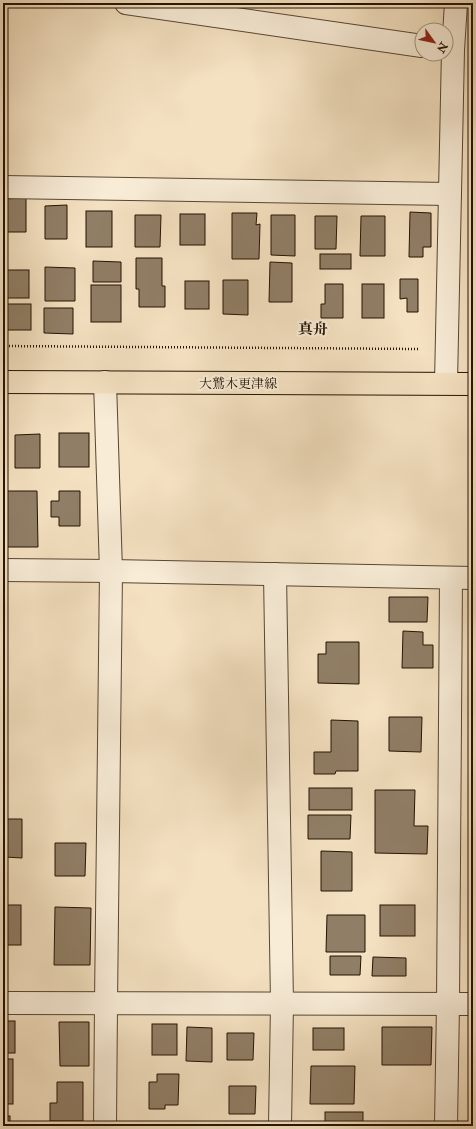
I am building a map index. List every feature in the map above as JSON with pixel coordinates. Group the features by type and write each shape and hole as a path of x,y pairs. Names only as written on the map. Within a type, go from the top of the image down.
{"main road":[{"name":"大鷲木更津線","path":"3,382 473,384"}],"street":[{"path":"126,3 414,45"},
{"path":"454,22 456,3"},
{"path":"446,383 450,194 450,62"},
{"path":"3,187 450,194"},
{"path":"106,382 111,571 106,1126"},
{"path":"3,570 473,578"},
{"path":"275,574 282,1003 280,1126"},
{"path":"446,1126 451,578"},
{"path":"3,1003 473,1004"}],"path":[{"path":"3,346 422,349"}],"building":[{"path":"26,198 26,232 3,232 3,199"},
{"path":"67,205 67,239 45,239 45,206"},
{"path":"86,211 112,211 112,247 86,247"},
{"path":"410,212 431,213 431,247 423,247 423,257 409,257"},
{"path":"232,213 257,213 256,225 260,224 259,259 232,259"},
{"path":"180,214 205,214 205,245 180,245"},
{"path":"135,215 161,215 160,247 135,247"},
{"path":"271,215 295,215 295,256 271,255"},
{"path":"315,216 337,216 336,249 315,249"},
{"path":"361,216 385,216 385,256 360,256"},
{"path":"320,254 351,254 351,269 320,269"},
{"path":"136,258 162,258 162,286 165,286 165,307 139,307 139,289 136,289"},
{"path":"93,261 121,262 121,282 93,282"},
{"path":"270,262 292,263 292,302 269,302"},
{"path":"45,267 75,268 75,301 45,301"},
{"path":"3,270 29,270 29,298 3,298"},
{"path":"400,279 418,279 418,312 407,312 407,298 400,299"},
{"path":"223,280 248,280 248,315 223,314"},
{"path":"185,281 209,281 209,309 185,309"},
{"path":"325,284 343,284 343,318 321,318 321,304 325,304"},
{"path":"362,284 384,284 384,318 362,318"},
{"path":"91,285 121,285 121,322 91,322"},
{"path":"3,304 31,304 31,330 3,330"},
{"path":"44,308 73,308 73,334 44,333"},
{"path":"59,433 89,433 89,467 59,467"},
{"path":"40,434 40,468 15,468 15,435"},
{"path":"3,491 37,491 38,547 7,547 7,530 3,530"},
{"path":"59,491 80,491 80,526 59,526 59,517 51,517 51,501 59,501"},
{"path":"389,597 428,597 427,622 389,622"},
{"path":"403,631 423,632 423,645 433,645 433,668 402,668"},
{"path":"326,642 359,642 359,684 318,683 318,654 326,654"},
{"path":"389,717 422,717 421,752 389,751"},
{"path":"331,720 358,721 358,771 336,771 335,774 314,774 314,752 331,752"},
{"path":"309,788 352,788 352,810 309,810"},
{"path":"375,790 415,790 414,826 428,826 427,854 375,853"},
{"path":"308,815 351,815 350,839 308,839"},
{"path":"3,819 22,819 22,858 5,857 5,881 3,881"},
{"path":"55,843 86,843 85,876 55,876"},
{"path":"321,851 352,852 352,891 321,891"},
{"path":"3,905 21,905 21,945 3,945"},
{"path":"380,905 415,905 415,936 380,936"},
{"path":"55,907 91,908 90,965 54,965"},
{"path":"327,915 365,915 365,952 326,952"},
{"path":"330,956 361,956 360,975 330,975"},
{"path":"373,957 406,958 406,976 372,976"},
{"path":"3,1021 15,1021 15,1053 3,1053"},
{"path":"59,1022 89,1022 89,1066 60,1066"},
{"path":"152,1024 177,1024 177,1055 152,1055"},
{"path":"187,1027 212,1028 212,1062 186,1061"},
{"path":"382,1027 432,1027 431,1065 382,1065"},
{"path":"313,1028 344,1028 344,1050 313,1050"},
{"path":"227,1033 254,1033 253,1060 227,1060"},
{"path":"3,1059 13,1059 13,1104 3,1104"},
{"path":"311,1066 355,1066 354,1104 310,1104"},
{"path":"157,1074 179,1074 178,1105 165,1105 165,1109 149,1109 149,1082 157,1082"},
{"path":"57,1082 83,1082 83,1121 50,1121 50,1103 57,1103"},
{"path":"229,1086 256,1086 255,1114 229,1114"},
{"path":"325,1112 363,1112 363,1126 325,1126"},
{"path":"3,1116 10,1116 10,1126 3,1126"},
{"path":"154,1124 175,1125 175,1126 154,1126"}],"district":[{"name":"真舟","path":"313,329"}]}
